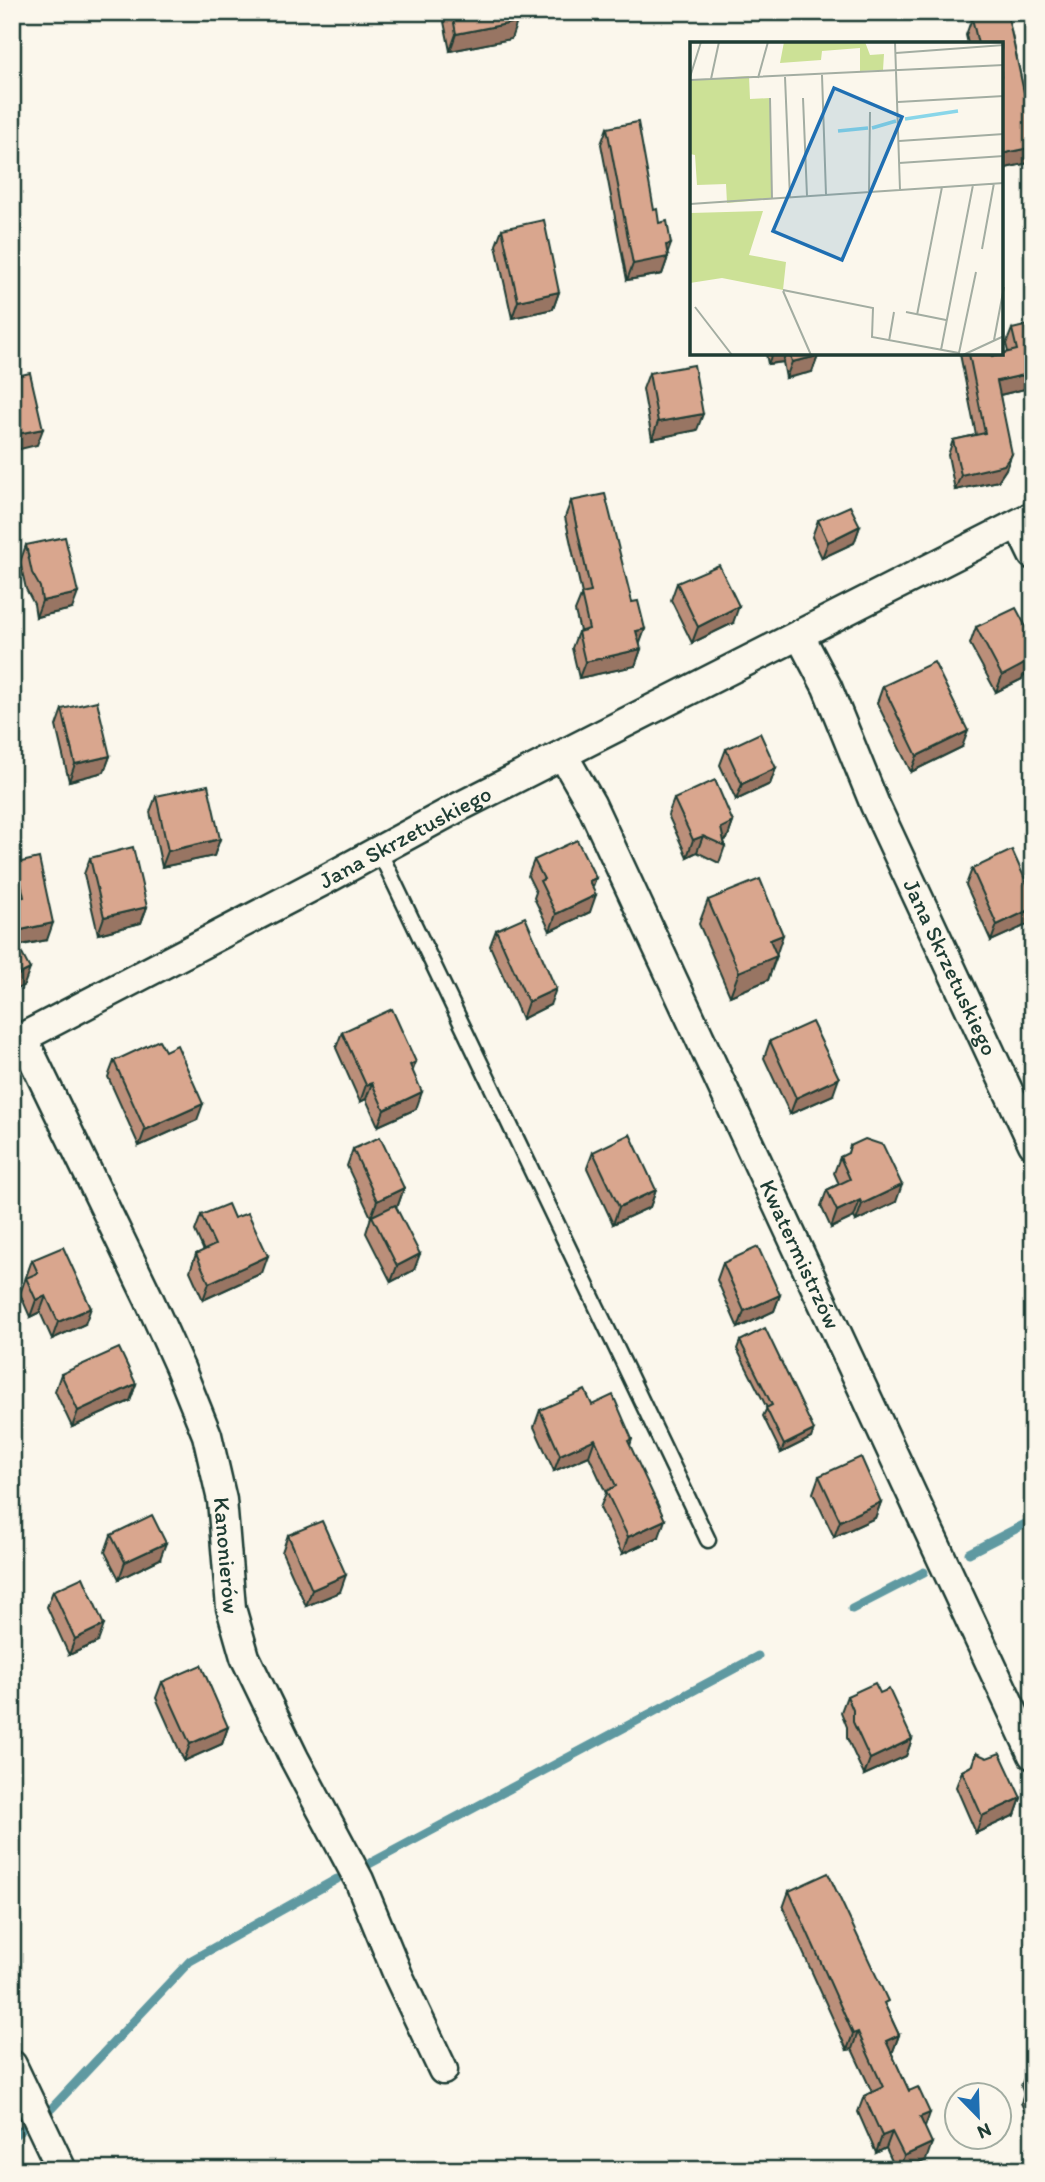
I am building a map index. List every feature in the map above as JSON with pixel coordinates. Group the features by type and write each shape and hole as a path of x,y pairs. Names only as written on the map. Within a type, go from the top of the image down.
{"street":[{"path":"1025,520 1033,555"},
{"name":"Jana Skrzetuskiego","path":"17,1041 459,807 1025,520"},
{"name":"Jana Skrzetuskiego","path":"800,635 827,687 876,805 1033,1144"},
{"name":"Kwatermistrzów","path":"563,755 591,804 1033,1755"},
{"name":"Kanonierów","path":"17,1041 148,1297 180,1368 207,1435 222,1500 231,1608 245,1657 294,1758 359,1880 398,1975 443,2070"},
{"path":"12,2065 62,2170"}],"lane":[{"path":"379,851 708,1540"}],"building":[{"path":"452,12 515,12 517,22 456,34"},
{"path":"1007,12 1025,97 1030,96 1033,108 1033,147 1003,154 1003,42 978,42 972,18"},
{"path":"638,122 654,210 657,209 659,223 667,221 671,244 666,245 668,257 633,264 607,128"},
{"path":"544,220 559,292 518,301 502,229"},
{"path":"1033,324 1033,373 997,381 1012,454 1004,465 961,475 953,440 985,433 969,355 1003,355 1017,350 1012,329"},
{"path":"790,355 818,355 818,356 792,362"},
{"path":"694,365 703,414 658,422 649,373"},
{"path":"30,373 43,429 12,435 12,377"},
{"path":"605,494 632,602 638,601 645,629 636,631 641,649 585,662 578,632 589,629 581,594 591,592 571,501"},
{"path":"850,506 860,526 828,542 818,520"},
{"path":"65,537 78,593 42,601 26,545"},
{"path":"719,565 739,606 698,627 677,583"},
{"path":"1016,608 1033,640 1033,657 1002,676 976,627"},
{"path":"934,662 968,731 917,756 883,686"},
{"path":"97,701 110,756 75,764 62,709"},
{"path":"760,733 776,768 742,784 726,749"},
{"path":"715,780 733,822 721,828 725,846 703,836 693,840 674,799"},
{"path":"208,785 220,839 168,851 156,796"},
{"path":"577,840 596,878 589,881 596,895 556,914 540,881 544,879 534,860"},
{"path":"133,847 147,907 104,917 90,858"},
{"path":"1012,850 1033,897 1033,908 997,925 972,869"},
{"path":"39,858 53,923 21,930 15,899 24,897 17,863"},
{"path":"760,879 783,935 770,940 777,956 739,972 708,900"},
{"path":"525,917 556,989 528,1002 496,930"},
{"path":"12,935 30,969 12,978"},
{"path":"392,1009 416,1062 410,1065 422,1092 384,1110 372,1083 366,1085 342,1032"},
{"path":"812,1022 839,1078 796,1098 770,1041"},
{"path":"159,1040 165,1051 177,1045 203,1104 145,1130 114,1061"},
{"path":"630,1134 656,1190 619,1207 593,1152"},
{"path":"380,1137 404,1188 377,1201 353,1149"},
{"path":"865,1139 883,1145 902,1185 862,1204 860,1200 837,1211 827,1190 850,1179 840,1157 848,1153 850,1146"},
{"path":"228,1204 234,1218 248,1213 268,1256 209,1283 196,1254 215,1245 201,1215"},
{"path":"395,1205 420,1254 397,1266 372,1216"},
{"path":"63,1247 91,1308 58,1322 46,1296 36,1300 26,1278 38,1273 32,1260"},
{"path":"758,1247 780,1295 744,1311 723,1263"},
{"path":"765,1328 814,1430 784,1445 766,1408 772,1405 740,1341"},
{"path":"119,1348 136,1384 78,1411 61,1374"},
{"path":"585,1390 592,1405 613,1395 632,1439 628,1441 665,1520 628,1537 606,1491 616,1486 595,1439 560,1455 540,1410"},
{"path":"861,1457 881,1502 840,1521 819,1476"},
{"path":"152,1515 166,1543 125,1562 111,1535"},
{"path":"322,1521 346,1575 312,1590 288,1535"},
{"path":"83,1577 104,1625 75,1639 53,1591"},
{"path":"201,1665 228,1727 190,1744 162,1682"},
{"path":"875,1683 880,1693 889,1689 912,1739 870,1759 853,1722 853,1710 847,1696"},
{"path":"976,1753 987,1758 1000,1753 1021,1798 982,1816 962,1771 973,1765"},
{"path":"828,1873 888,2001 884,2003 899,2035 886,2041 909,2091 918,2087 930,2113 920,2117 932,2143 904,2156 892,2132 882,2136 864,2096 883,2087 858,2032 853,2034 789,1891"},
{"path":"1033,2067 1033,2082 1027,2070"},
{"path":"1033,2084 1033,2099 1027,2086"}],"waterway":[{"path":"969,1553 1033,1520"},
{"path":"852,1609 924,1572"},
{"path":"369,1864 758,1656"},
{"path":"51,2109 190,1961 337,1879"},
{"path":"12,2137 24,2128"}]}
